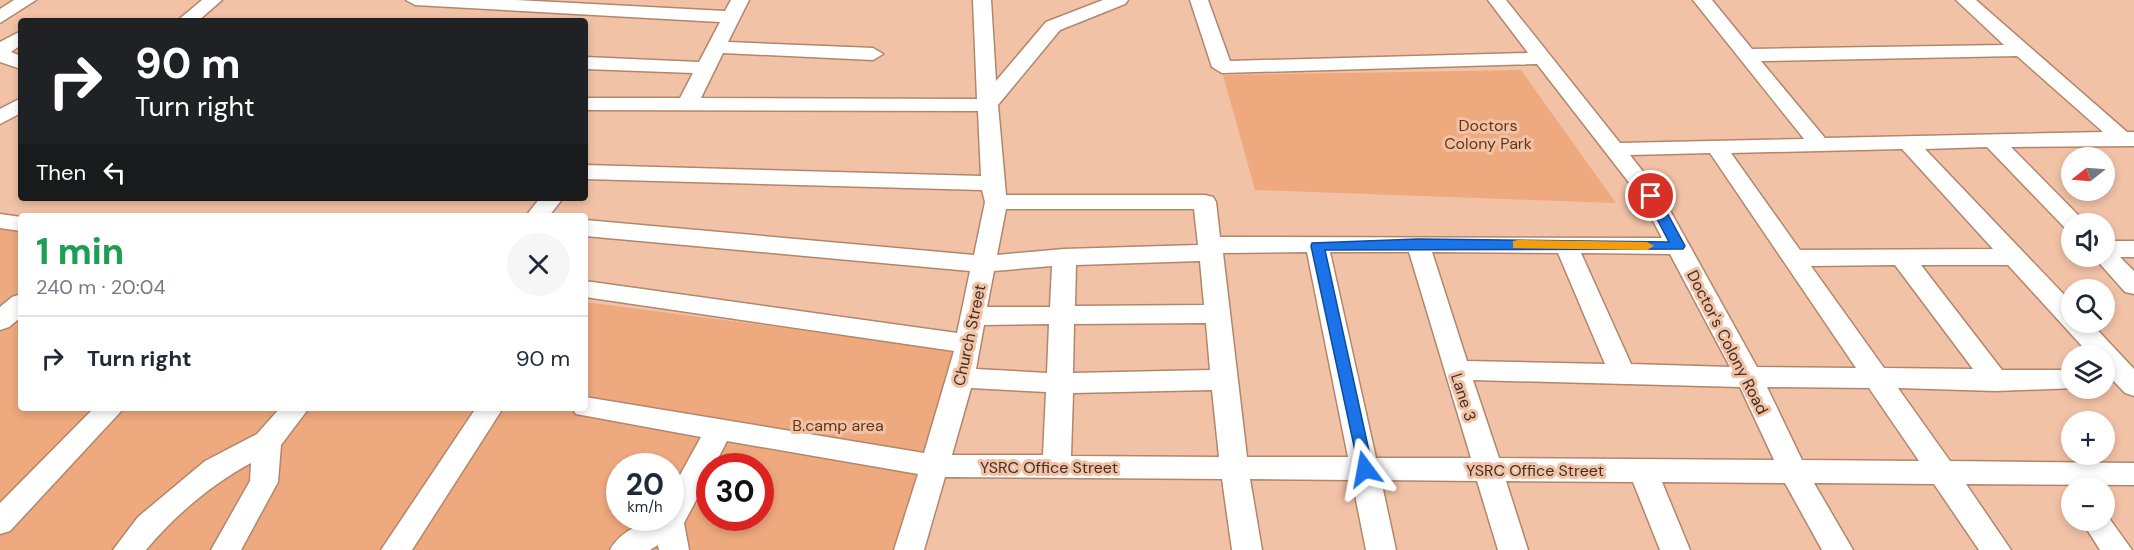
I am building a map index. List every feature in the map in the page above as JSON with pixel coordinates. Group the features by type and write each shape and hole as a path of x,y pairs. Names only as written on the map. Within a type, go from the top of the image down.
{"street":[{"path":"0,17 27,0"},
{"path":"190,18 213,0"},
{"path":"415,0 736,8 703,68 687,105"},
{"name":"Church Street","path":"909,550 961,378 994,193 982,0"},
{"path":"588,105 987,105 1053,26 1119,0"},
{"path":"1199,0 1222,67 1544,58"},
{"name":"Doctor's Colony Road","path":"1497,0 1617,149 1651,196 1749,377 1793,472 1838,550"},
{"path":"1702,0 1820,144"},
{"path":"1965,0 2130,140"},
{"path":"466,18 479,2"},
{"path":"0,30 18,32"},
{"path":"18,39 0,53 18,62"},
{"path":"715,47 873,54"},
{"path":"1748,55 2022,50"},
{"path":"588,63 703,68"},
{"path":"0,118 18,106"},
{"path":"1617,149 1907,142 2130,140"},
{"path":"1993,141 2063,213"},
{"path":"1907,142 2061,307"},
{"path":"1716,147 1796,258 1996,550"},
{"path":"588,172 1205,202 1234,468 1247,550"},
{"path":"540,213 550,201"},
{"path":"0,221 18,224"},
{"path":"588,228 983,264 1210,249 1317,246 1418,244 1678,246"},
{"name":"Lane 3","path":"1418,244 1513,550"},
{"path":"1566,245 1623,375"},
{"path":"1317,246 1381,550"},
{"path":"2115,249 2134,249"},
{"path":"1058,467 1064,257"},
{"path":"1902,257 1996,381"},
{"path":"1796,258 2013,257"},
{"path":"2115,266 2134,286"},
{"path":"588,289 968,344"},
{"path":"0,322 18,306"},
{"path":"973,316 1218,314"},
{"path":"0,322 18,325"},
{"path":"2084,333 2125,382"},
{"path":"1456,370 1623,375 2061,381"},
{"path":"961,378 1059,384 1225,380"},
{"name":"YSRC Office Street","path":"588,408 936,466 1793,472 1944,474 2061,481"},
{"path":"0,522 108,411"},
{"path":"128,550 148,526 214,469 267,442 293,411"},
{"path":"396,550 488,411"},
{"path":"625,550 671,537 719,430"},
{"path":"226,550 264,482 267,442"},
{"path":"1643,471 1675,550"},
{"name":"YSRC Office Street","path":"2105,477 2134,474"},
{"path":"2103,531 2117,550"}],"green space":[{"name":"Doctors Colony Park","path":"1521,70 1616,203 1255,190 1223,75"},
{"name":"B.camp area","path":"0,227 18,229 18,411 588,411 588,302 955,350 893,550 0,550"}],"slow traffic":[{"path":"1518,245 1647,246"}],"route":[{"path":"1365,469 1325,292 1317,246 1418,244 1678,246 1651,196"}]}
